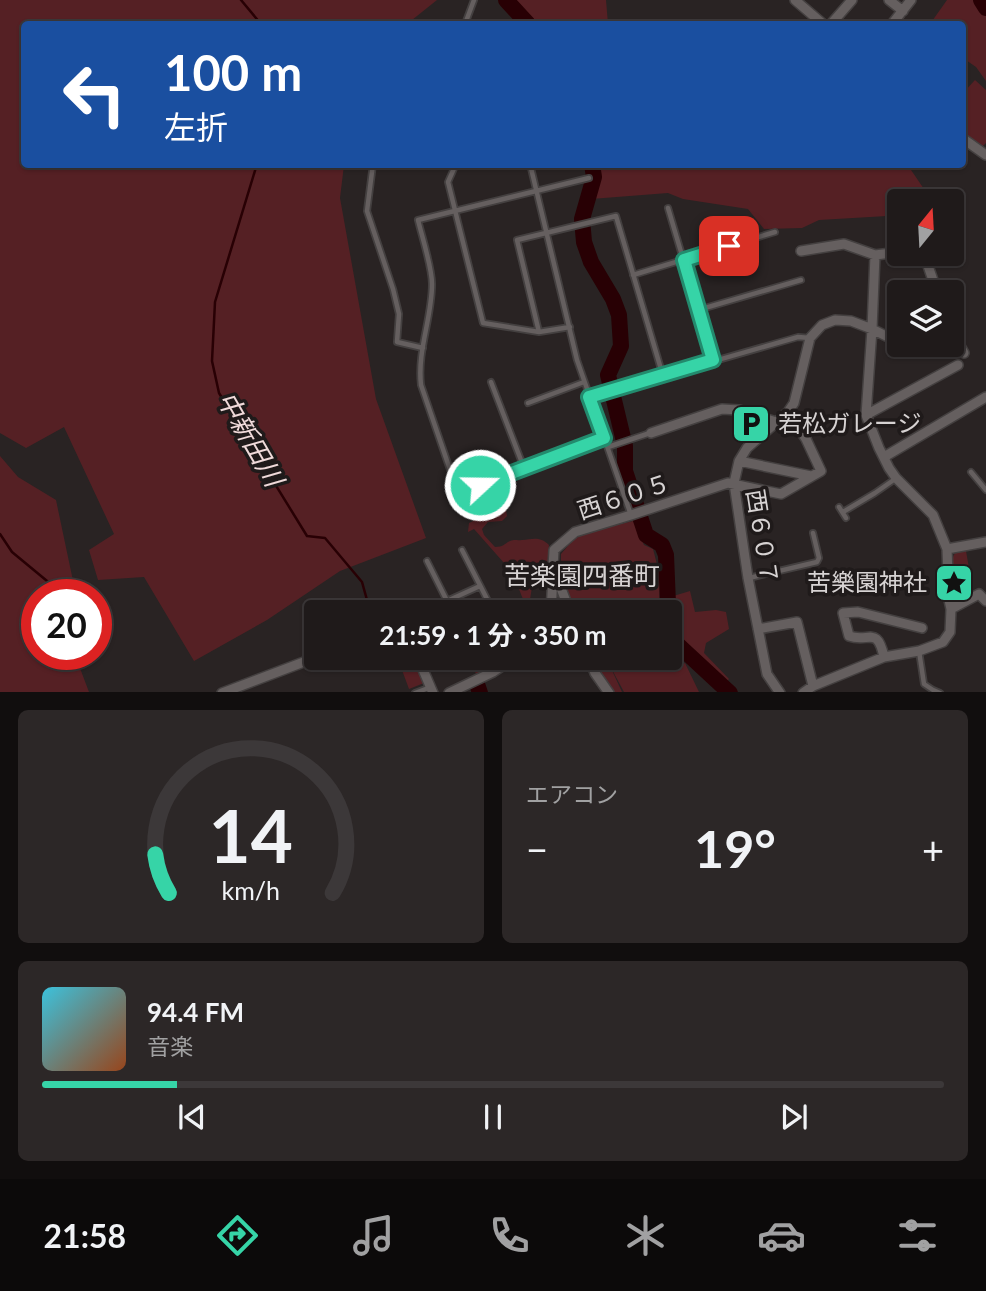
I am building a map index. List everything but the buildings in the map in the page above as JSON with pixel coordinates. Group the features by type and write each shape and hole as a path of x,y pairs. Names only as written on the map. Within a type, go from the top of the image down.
{"street":[{"path":"795,0 820,21"},
{"path":"834,21 852,0"},
{"path":"889,0 903,11"},
{"path":"895,21 911,0"},
{"path":"966,141 986,155"},
{"path":"801,251 844,244 876,255 887,254"},
{"path":"803,692 884,657 919,651 943,642 950,632 947,549 933,515 896,478 866,415 876,255"},
{"path":"810,338 822,325 835,320 851,321 887,337"},
{"name":"西６０７","path":"780,692 767,674 748,578 734,483 738,461 747,448 788,412 794,403 810,338"},
{"path":"866,415 958,365"},
{"path":"884,457 986,397"},
{"path":"651,433 722,409 739,410 776,422"},
{"path":"734,483 781,494 821,471 806,439 788,412"},
{"path":"738,461 811,476"},
{"name":"西６０５","path":"553,568 554,550 575,531 636,514 728,482 734,483"},
{"path":"947,549 986,542"},
{"path":"552,600 553,568"},
{"path":"553,568 565,600"},
{"path":"951,609 979,594 986,601"},
{"path":"884,657 881,644 875,638 849,636 843,613 858,612 922,628"},
{"path":"758,629 797,622 813,686"},
{"path":"222,692 304,662"},
{"path":"423,670 432,690"},
{"path":"449,692 496,670"},
{"path":"594,670 609,692"}],"lane":[{"path":"466,21 474,0"},
{"path":"372,168 367,211 399,314 397,342 423,348"},
{"path":"454,168 448,182 483,323 539,332 570,327"},
{"path":"531,168 577,360 604,438 636,514"},
{"path":"589,178 418,220 432,281 431,303 419,372 421,386 458,493 604,438"},
{"path":"668,208 713,360"},
{"path":"539,332 517,240 616,216 663,376"},
{"path":"633,275 775,233"},
{"path":"698,310 801,280"},
{"path":"589,397 798,337 810,338"},
{"path":"491,382 524,468"},
{"path":"528,403 584,382"},
{"path":"608,447 651,433"},
{"path":"971,472 986,490"},
{"path":"843,513 896,478"},
{"path":"748,578 817,562 819,558 813,533"},
{"path":"807,542 814,541"},
{"path":"462,550 486,600"},
{"path":"427,561 447,601 480,586"},
{"path":"919,651 925,684 940,692"},
{"path":"415,692 432,690"}],"shaded area":[{"path":"0,0 437,0 411,21 21,21 21,168 344,168 340,198 376,399 426,538 340,571 267,620 194,661 144,577 98,579 89,550 114,534 64,427 26,448 0,433"},
{"path":"516,0 606,0 608,21 525,21"},
{"path":"947,0 986,0 986,81 976,67 966,60 966,21 932,21"},
{"path":"975,80 986,90 986,143 982,147 966,134 966,90"},
{"path":"594,168 910,168 924,189 887,189 887,216 819,220 802,228 764,229 748,209 683,199 668,193 591,199"},
{"path":"0,456 18,477 56,500 73,579 21,579 21,670 81,670 89,692 0,692"},
{"path":"494,493 505,503 507,516 502,521 488,522 482,529 495,547 512,540 533,539 543,540 549,545 544,584 532,587 530,600 523,600 517,584 520,581 474,529 468,532 469,523 488,511 490,495"},
{"path":"633,521 644,545 653,549 660,576 659,600 569,600 561,581 561,554 577,535"},
{"path":"964,550 969,568 953,575 953,557 955,553"},
{"path":"690,591 695,612 726,612 729,629 706,643 704,653 729,679 725,683 682,645 682,600 670,600 670,597"},
{"path":"685,663 699,692 624,692 612,670 682,670 682,664"},
{"path":"402,670 419,670 424,683 409,689"},
{"path":"597,670 612,670 622,692 613,692"}],"waterway":[{"name":"中新田川","path":"241,0 258,21"},
{"path":"506,0 525,21"},
{"path":"981,0 986,8"},
{"name":"中新田川","path":"256,168 215,302 212,361 219,393 307,536 325,538 362,582 367,600"},
{"path":"593,168 594,177 582,219 584,242 591,262 613,299 619,315 621,346 608,375 625,446 625,471 646,535 662,545 666,555 668,600"},
{"path":"0,534 12,552 45,579"},
{"path":"682,649 729,692"},
{"name":"中新田川","path":"477,684 480,692"}],"place":[{"name":"若松ガレージ","path":"751,424"},
{"name":"苦樂園神社","path":"954,583"}],"district":[{"name":"苦楽園四番町","path":"582,576"}],"route":[{"path":"480,485 604,438 589,397 713,360 684,260 729,246"}]}
